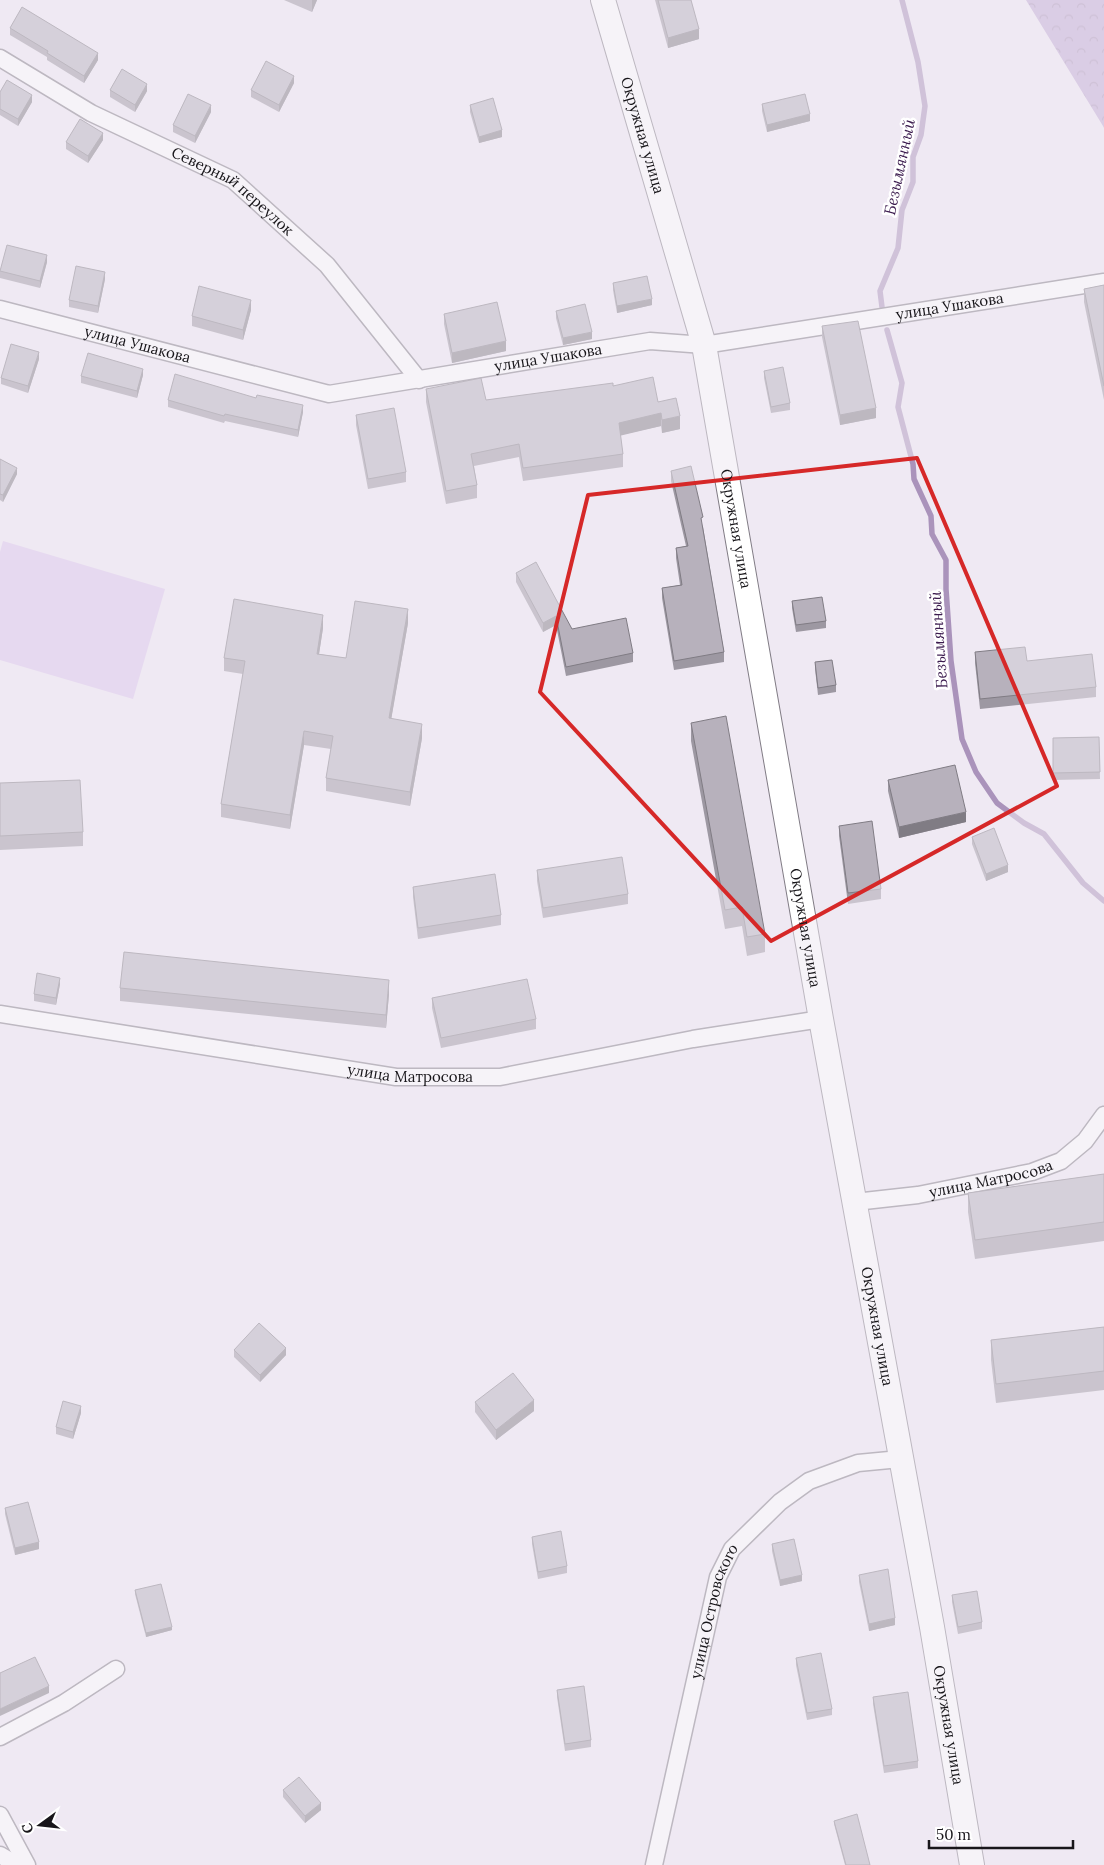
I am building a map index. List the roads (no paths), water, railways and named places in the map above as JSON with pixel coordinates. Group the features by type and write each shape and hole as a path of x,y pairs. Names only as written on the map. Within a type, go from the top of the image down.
{"main road":[{"name":"Окружная улица","path":"603,0 704,345 820,1019 934,1637 972,1865"}],"street":[{"name":"Северный переулок","path":"0,58 91,113 233,180 327,266 419,380"},
{"name":"улица Ушакова","path":"0,309 329,394 650,341 704,345 1104,282"},
{"name":"улица Матросова","path":"0,1014 396,1077 500,1077 693,1038 820,1019"},
{"name":"улица Матросова","path":"855,1202 918,1195 1032,1172 1060,1161 1086,1141 1104,1115"},
{"name":"улица Островского","path":"654,1865 718,1577 732,1549 780,1502 808,1481 858,1463 900,1459"},
{"path":"0,1737 64,1703 116,1669"},
{"path":"0,1814 27,1865"},
{"path":"0,1855 17,1865"}],"waterway":[{"name":"Безымянный","path":"882,307 880,291 898,248 902,210 913,182 913,157 921,135 925,106 918,62 902,0"},
{"name":"Безымянный","path":"887,330 902,383 898,407 913,464 914,479 931,516 932,534 946,560 951,661 962,739 976,772 997,803 1024,823 1044,834 1083,883 1104,901"}]}
